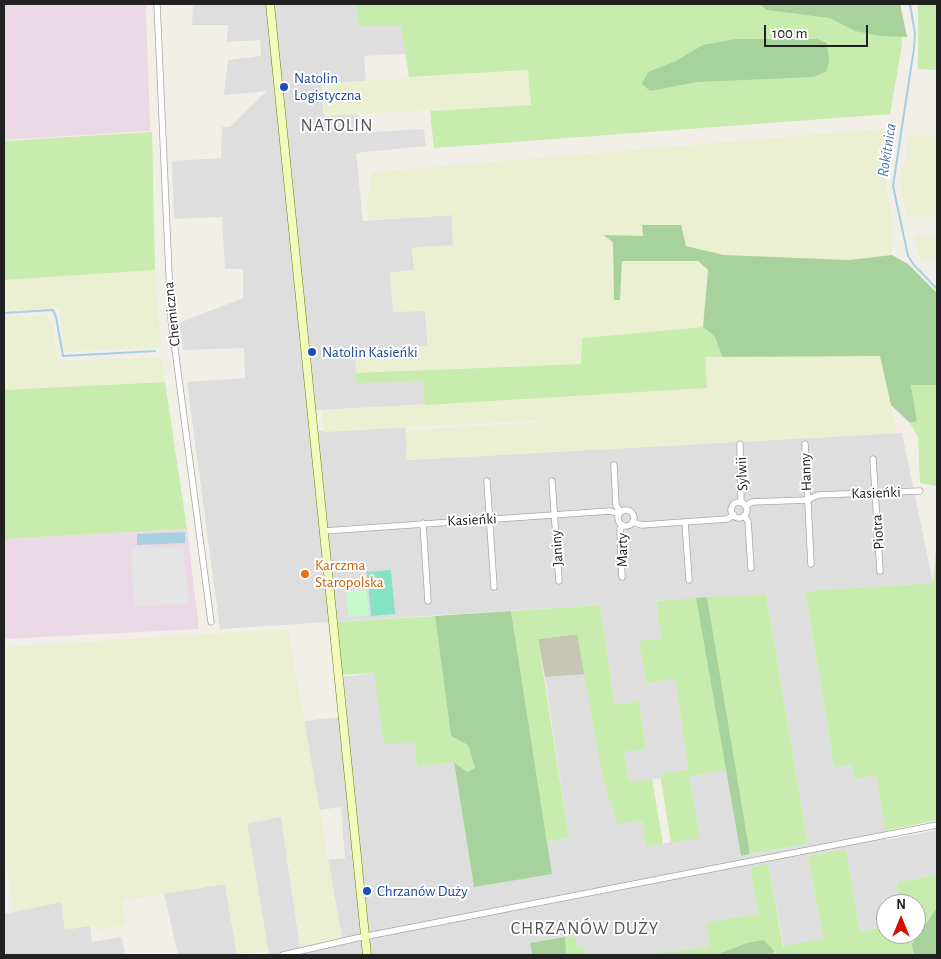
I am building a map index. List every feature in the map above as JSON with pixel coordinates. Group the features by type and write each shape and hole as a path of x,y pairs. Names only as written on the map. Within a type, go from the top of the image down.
{"street":[{"name":"Chemiczna","path":"157,4 171,319 211,622"},
{"path":"270,4 367,955"},
{"name":"Sylwii","path":"740,444 743,504"},
{"name":"Hanny","path":"805,444 811,564"},
{"name":"Piotra","path":"873,459 880,571"},
{"path":"614,465 616,506 620,513 618,520 623,525 632,522 642,524 727,519 734,515"},
{"path":"487,481 494,587"},
{"name":"Janiny","path":"552,481 559,582"},
{"name":"Kasieńki","path":"743,504 807,500 818,495 920,491"},
{"path":"743,504 747,512 744,516 740,518 734,515 733,507 743,504"},
{"path":"620,513 628,510 632,513 632,522"},
{"name":"Kasieńki","path":"324,530 554,514 610,511 620,513"},
{"path":"744,516 748,521 751,568"},
{"path":"685,522 689,580"},
{"path":"423,523 428,601"},
{"name":"Marty","path":"622,577 620,529 623,525"},
{"path":"282,955 937,825"}],"shaded area":[{"path":"4,4 146,4 150,131 4,140"},
{"path":"193,4 356,4 358,26 401,26 406,54 364,56 366,81 321,84 324,116 357,114 358,133 424,129 426,146 356,153 363,221 452,215 453,245 412,248 414,270 390,273 425,311 428,347 355,349 424,381 425,405 316,410 318,431 406,427 407,460 902,433 933,583 805,591 834,767 852,765 876,775 887,840 937,830 937,875 896,883 898,894 876,894 876,928 860,932 846,850 808,856 823,940 784,947 768,865 750,868 758,914 706,922 711,947 636,955 585,955 584,946 577,948 574,936 530,943 532,955 269,955 247,823 281,817 300,947 342,938 327,860 345,858 341,807 319,810 304,721 347,716 343,677 374,673 414,741 417,767 454,762 474,887 551,873 547,841 569,838 545,677 578,634 602,776 617,823 642,820 645,846 699,838 689,777 726,770 741,856 808,844 766,594 656,601 661,638 640,641 646,683 675,678 688,769 660,774 661,778 629,783 624,752 646,748 639,702 615,705 600,605 220,629 187,382 245,378 244,348 183,350 179,323 243,298 243,269 225,269 222,217 174,219 172,161 221,158 222,127 230,127 267,91 224,95 228,60 261,56 260,40 227,42 228,25 192,25"},
{"path":"528,70 531,105 324,116 321,84"},
{"path":"881,129 892,134 886,185 892,219 892,255 849,260 724,255 686,246 642,225 644,236 603,235 613,242 614,300 620,300 621,261 698,261 708,270 703,327 582,338 581,364 356,373 354,349 428,346 425,311 393,312 390,273 414,270 412,248 453,245 452,215 369,220 366,208 372,172"},
{"path":"909,135 937,136 937,217 906,216 900,183"},
{"path":"913,235 937,236 937,260 920,260"},
{"path":"155,270 161,347 65,352 59,308 4,311 4,280"},
{"path":"45,315 53,324 58,361 162,357 165,382 4,390 4,317"},
{"path":"880,356 897,433 407,460 405,430 537,423 539,420 324,432 322,410 706,388 705,357"},
{"path":"187,529 199,629 4,639 4,539"},
{"path":"183,547 189,604 134,606 131,549"},
{"path":"288,629 342,938 300,947 281,817 247,824 268,951 237,955 225,884 122,901 125,925 99,930 90,926 65,930 61,902 13,912 4,852 4,647"},
{"path":"578,634 585,674 545,677 538,639"},
{"path":"225,884 237,955 178,955 164,893"},
{"path":"61,902 90,926 92,942 122,937 125,955 4,955 4,914"}],"green space":[{"path":"356,4 901,4 902,45 890,114 434,148 430,111 531,105 528,70 409,77 401,26 358,26"},
{"path":"759,4 900,4 907,37 880,36 855,31 830,18 767,10"},
{"path":"918,4 937,4 937,70 918,69"},
{"path":"736,39 817,39 827,43 829,60 827,71 814,77 697,82 650,91 642,84 648,72 676,61 703,45"},
{"path":"152,132 155,270 4,280 4,141"},
{"path":"642,225 681,225 686,246 724,255 849,260 892,255 908,264 937,293 937,385 911,385 917,421 910,423 891,405 880,356 722,357 715,337 703,327 708,270 698,261 622,261 620,300 614,300 613,242 603,235 643,236"},
{"path":"703,327 715,337 722,357 705,357 707,388 425,405 423,381 356,383 356,373 581,364 582,338"},
{"path":"165,382 187,529 4,539 4,390"},
{"path":"911,384 937,385 937,486 920,483 918,437 910,423 917,421"},
{"path":"937,538 937,820 885,831 876,775 854,779 852,765 834,767 805,591 933,583"},
{"path":"391,570 395,614 371,616 367,572"},
{"path":"366,590 369,615 349,617 346,592"},
{"path":"766,594 808,844 750,854 707,597"},
{"path":"707,597 750,854 741,856 696,598"},
{"path":"696,598 726,770 689,777 700,838 671,843 660,774 688,769 675,679 646,683 639,641 661,638 656,601"},
{"path":"600,605 615,705 639,701 646,749 624,752 629,782 652,779 663,844 645,846 642,820 617,824 602,776 577,634 538,639 569,838 547,841 511,611"},
{"path":"511,611 552,874 474,887 454,762 467,772 475,768 468,745 451,736 435,616"},
{"path":"435,616 451,735 468,745 475,768 467,773 454,762 417,767 414,742 384,744 374,673 338,675 333,622"},
{"path":"846,849 860,932 876,928 876,944 926,944 926,894 898,894 896,883 937,875 937,955 636,955 710,947 706,922 758,914 750,868 768,864 783,946 823,939 808,856"},
{"path":"937,908 937,955 914,955 912,944 926,944 926,924"},
{"path":"575,936 577,947 584,946 585,955 532,955 530,943"},
{"path":"565,937 566,955 532,955 530,943"},
{"path":"764,940 774,951 773,955 716,955 747,943"}],"water":[{"path":"185,532 185,543 137,545 137,534"}],"waterway":[{"name":"Rokitnica","path":"910,4 915,34 914,48 893,186 908,256 937,289"},
{"path":"4,313 53,310 63,356 155,351"}],"place":[{"name":"Natolin Logistyczna","path":"284,87"},
{"name":"Natolin Kasieńki","path":"312,352"},
{"name":"Karczma Staropolska","path":"305,574"},
{"name":"Chrzanów Duży","path":"367,891"}],"district":[{"name":"NATOLIN","path":"337,126"},
{"name":"CHRZANÓW DUŻY","path":"585,929"}]}
